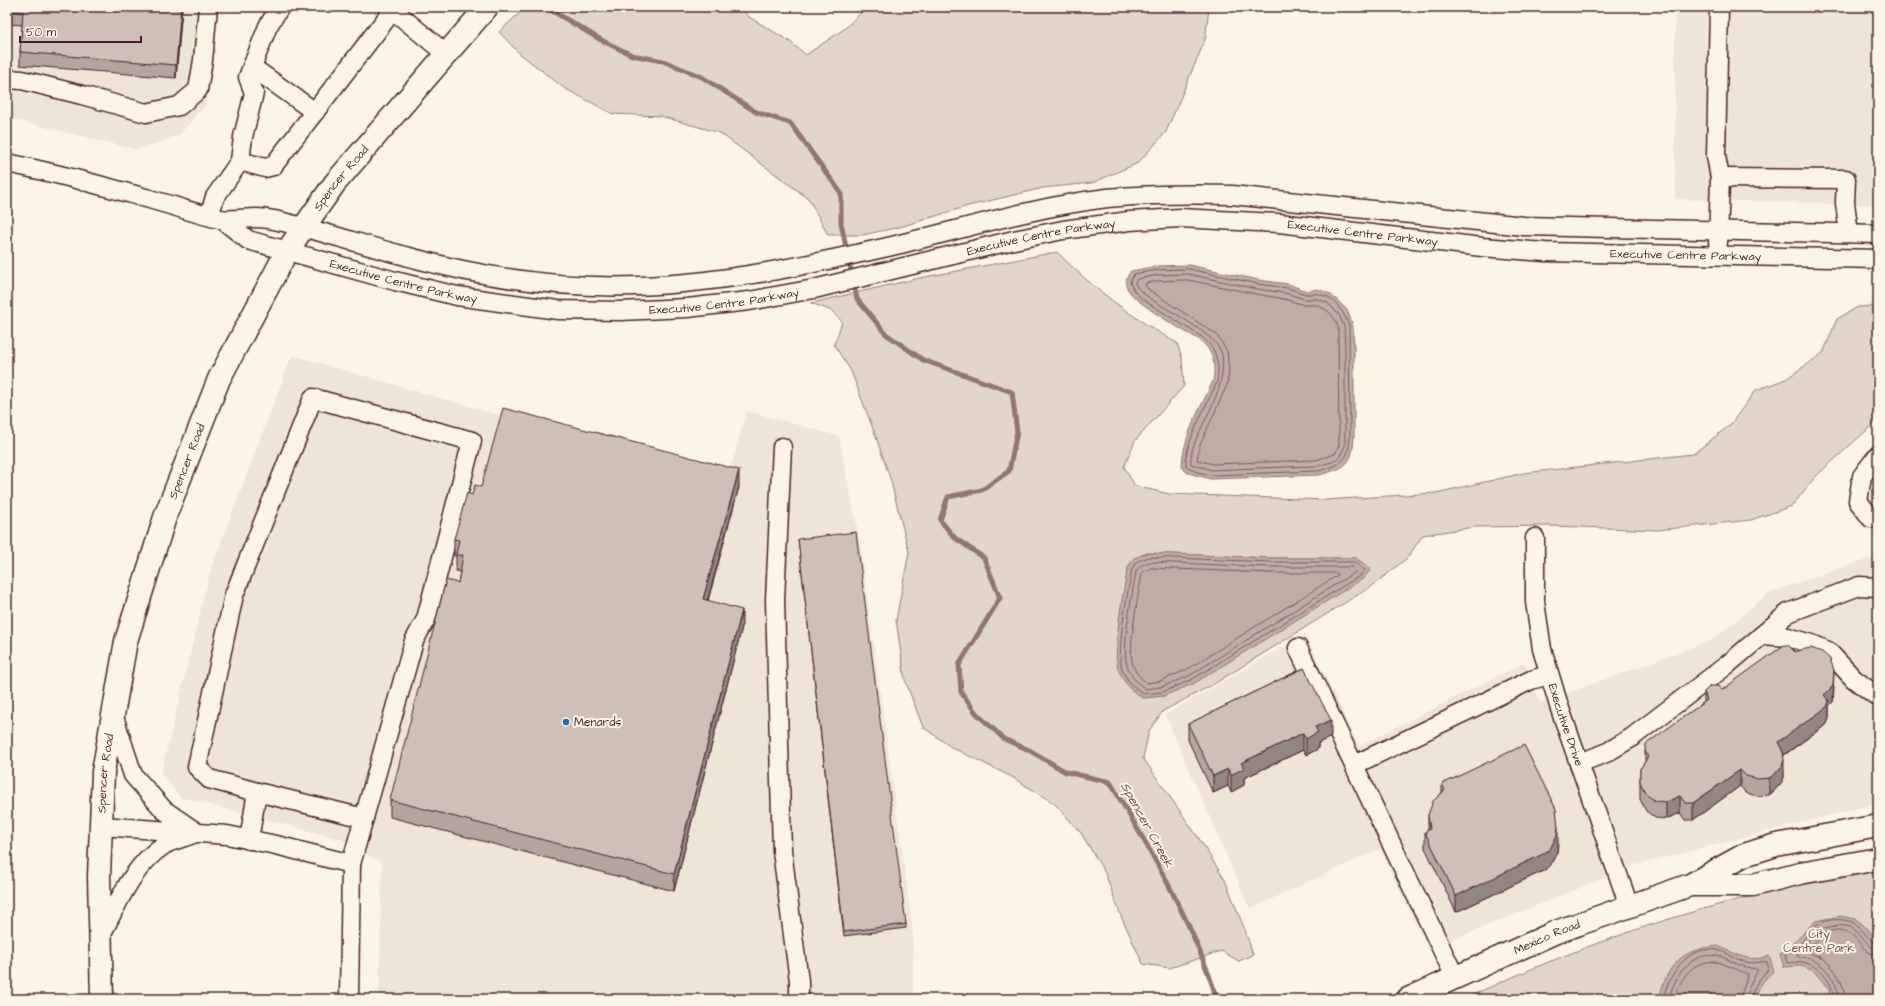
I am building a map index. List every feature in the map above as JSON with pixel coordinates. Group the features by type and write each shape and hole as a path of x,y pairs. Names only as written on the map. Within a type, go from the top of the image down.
{"main road":[{"name":"Spencer Road","path":"102,999 100,937 103,772 126,641 166,514 219,379 287,251 335,182 483,11"},
{"name":"Mexico Road","path":"1408,999 1556,932 1690,884 1744,855 1776,846 1878,826"},
{"name":"Mexico Road","path":"1690,884 1753,884 1800,873 1878,859"}],"street":[{"path":"7,79 22,80 146,113 179,106 198,90 203,60 208,7"},
{"path":"216,218 215,196 240,161 243,138 254,93 248,77 268,26 280,7"},
{"path":"1717,255 1720,178 1716,156 1718,7"},
{"path":"240,161 265,168 273,166 393,8 446,54"},
{"path":"252,67 315,112"},
{"name":"Executive Centre Parkway","path":"7,162 59,173 216,218 260,218 303,227 412,258 483,274 532,281 636,286 697,283 753,275 892,246 970,225 1049,208 1104,199 1145,195 1232,195 1524,226 1878,234"},
{"path":"1720,178 1846,179 1845,203 1848,233"},
{"name":"Executive Centre Parkway","path":"216,218 248,240 395,281 457,296 558,310 620,311 687,308 749,300 814,290 1014,240 1063,230 1129,221 1180,218 1279,223 1482,248 1537,252 1878,259"},
{"path":"349,999 351,864 414,642 426,618 472,441 313,398 234,595 197,767 209,779 364,818"},
{"path":"782,447 775,600 782,851 799,981 799,999"},
{"path":"1878,455 1862,476 1858,501 1872,518 1878,518"},
{"name":"Executive Drive","path":"1535,538 1535,602 1542,649 1549,675 1629,906"},
{"path":"1579,763 1606,753 1631,738 1727,665 1788,613 1859,586 1878,587"},
{"path":"1762,635 1788,637 1812,644 1828,651 1854,679 1878,696"},
{"path":"1298,648 1455,977"},
{"path":"1354,765 1531,680 1549,675"},
{"path":"113,714 133,775 164,810 197,833"},
{"path":"249,840 257,792"},
{"path":"101,826 197,833 249,840 276,845 351,864"},
{"path":"100,937 143,862 165,845 197,833"}],"shaded area":[{"path":"7,7 219,7 207,103 179,135 138,150 7,118"},
{"path":"1675,7 1878,7 1878,205 1675,199"},
{"path":"292,355 727,481 747,411 839,436 859,537 913,932 913,999 379,999 382,863 340,839 180,797 161,774 210,571"},
{"path":"1867,559 1878,559 1878,803 1636,865 1428,950 1380,849 1250,909 1165,715 1305,634 1359,746 1525,662 1540,703 1714,639 1769,593"}],"green space":[{"path":"526,7 740,7 749,17 789,41 806,55 844,29 867,7 1209,8 1205,40 1166,132 1138,163 1092,183 1043,188 968,206 900,227 862,235 828,235 809,199 720,133 660,116 613,114 564,88 519,53 499,32"},
{"path":"1057,252 1084,278 1114,302 1177,343 1182,358 1184,386 1135,441 1124,467 1135,486 1169,494 1325,500 1436,493 1524,473 1693,454 1730,425 1756,390 1786,379 1823,353 1837,319 1858,307 1878,306 1878,420 1815,477 1792,506 1751,520 1658,530 1552,526 1474,527 1423,535 1407,558 1372,586 1214,684 1163,711 1149,731 1143,758 1198,837 1225,880 1245,930 1253,955 1239,961 1221,951 1170,968 1143,964 1121,916 1105,873 1081,833 1055,804 1012,777 951,747 923,727 905,680 896,620 909,552 890,478 875,434 851,371 834,345 842,322 832,311 811,303 920,278","holes":["1148,553 1270,558 1356,558 1164,696 1143,698 1129,688 1141,555"]},
{"name":"City Centre Park","path":"1878,871 1878,999 1464,999 1543,964 1584,948 1666,920 1749,897 1802,885"}],"water":[{"path":"1189,265 1259,280 1288,284 1307,291 1318,289 1330,294 1347,310 1352,323 1354,346 1354,435 1352,453 1346,464 1336,470 1319,475 1211,479 1188,473 1182,468 1185,445 1198,412 1213,381 1214,363 1211,353 1200,340 1149,309 1131,294 1127,288 1126,281 1131,271 1158,266"},
{"path":"1148,553 1270,558 1356,558 1371,569 1364,578 1193,684 1163,696 1143,698 1135,693 1123,679 1119,671 1116,650 1121,605 1128,567 1134,558"},
{"path":"1840,916 1856,919 1868,929 1878,942 1878,999 1830,999 1829,990 1814,971 1801,966 1784,967 1780,954 1790,947 1815,921"},
{"path":"1718,946 1743,957 1755,959 1769,956 1774,971 1762,983 1755,999 1659,999 1667,976 1678,960 1695,951"}],"building":[{"path":"7,7 181,7 176,65 20,52 23,12 7,11"},
{"name":"Menards","path":"503,408 739,470 703,599 742,610 674,874 390,800 446,580 458,583 463,555 456,555 459,540 454,539 467,493 472,495 475,485 481,487"},
{"path":"856,532 906,924 844,932 798,539"},
{"path":"1784,645 1788,645 1795,652 1811,648 1822,652 1830,659 1834,670 1833,686 1824,695 1829,701 1827,707 1778,742 1783,752 1784,760 1782,766 1774,775 1769,778 1758,779 1746,776 1740,770 1693,803 1685,803 1680,796 1666,802 1655,801 1646,794 1640,782 1640,769 1648,757 1645,751 1646,744 1707,700 1704,692 1710,686 1718,686 1722,690"},
{"path":"1304,668 1331,720 1315,727 1318,732 1306,739 1303,733 1241,763 1244,768 1231,775 1228,769 1213,776 1188,724"},
{"path":"1524,745 1556,809 1558,827 1557,835 1550,849 1543,854 1456,896 1425,832 1430,829 1428,815 1433,801 1445,790 1442,784"}],"waterway":[{"name":"Spencer Creek","path":"546,7 601,40 632,55 663,61 702,77 756,112 790,123 841,193 841,223 857,299 886,334 923,360 1012,392 1017,432 1009,471 982,490 948,497 940,520 955,538 984,558 1000,598 959,665 961,692 976,713 1004,739 1029,750 1066,772 1110,782 1141,834 1170,888 1196,942 1217,999"}],"place":[{"name":"Menards","path":"566,722"}]}
